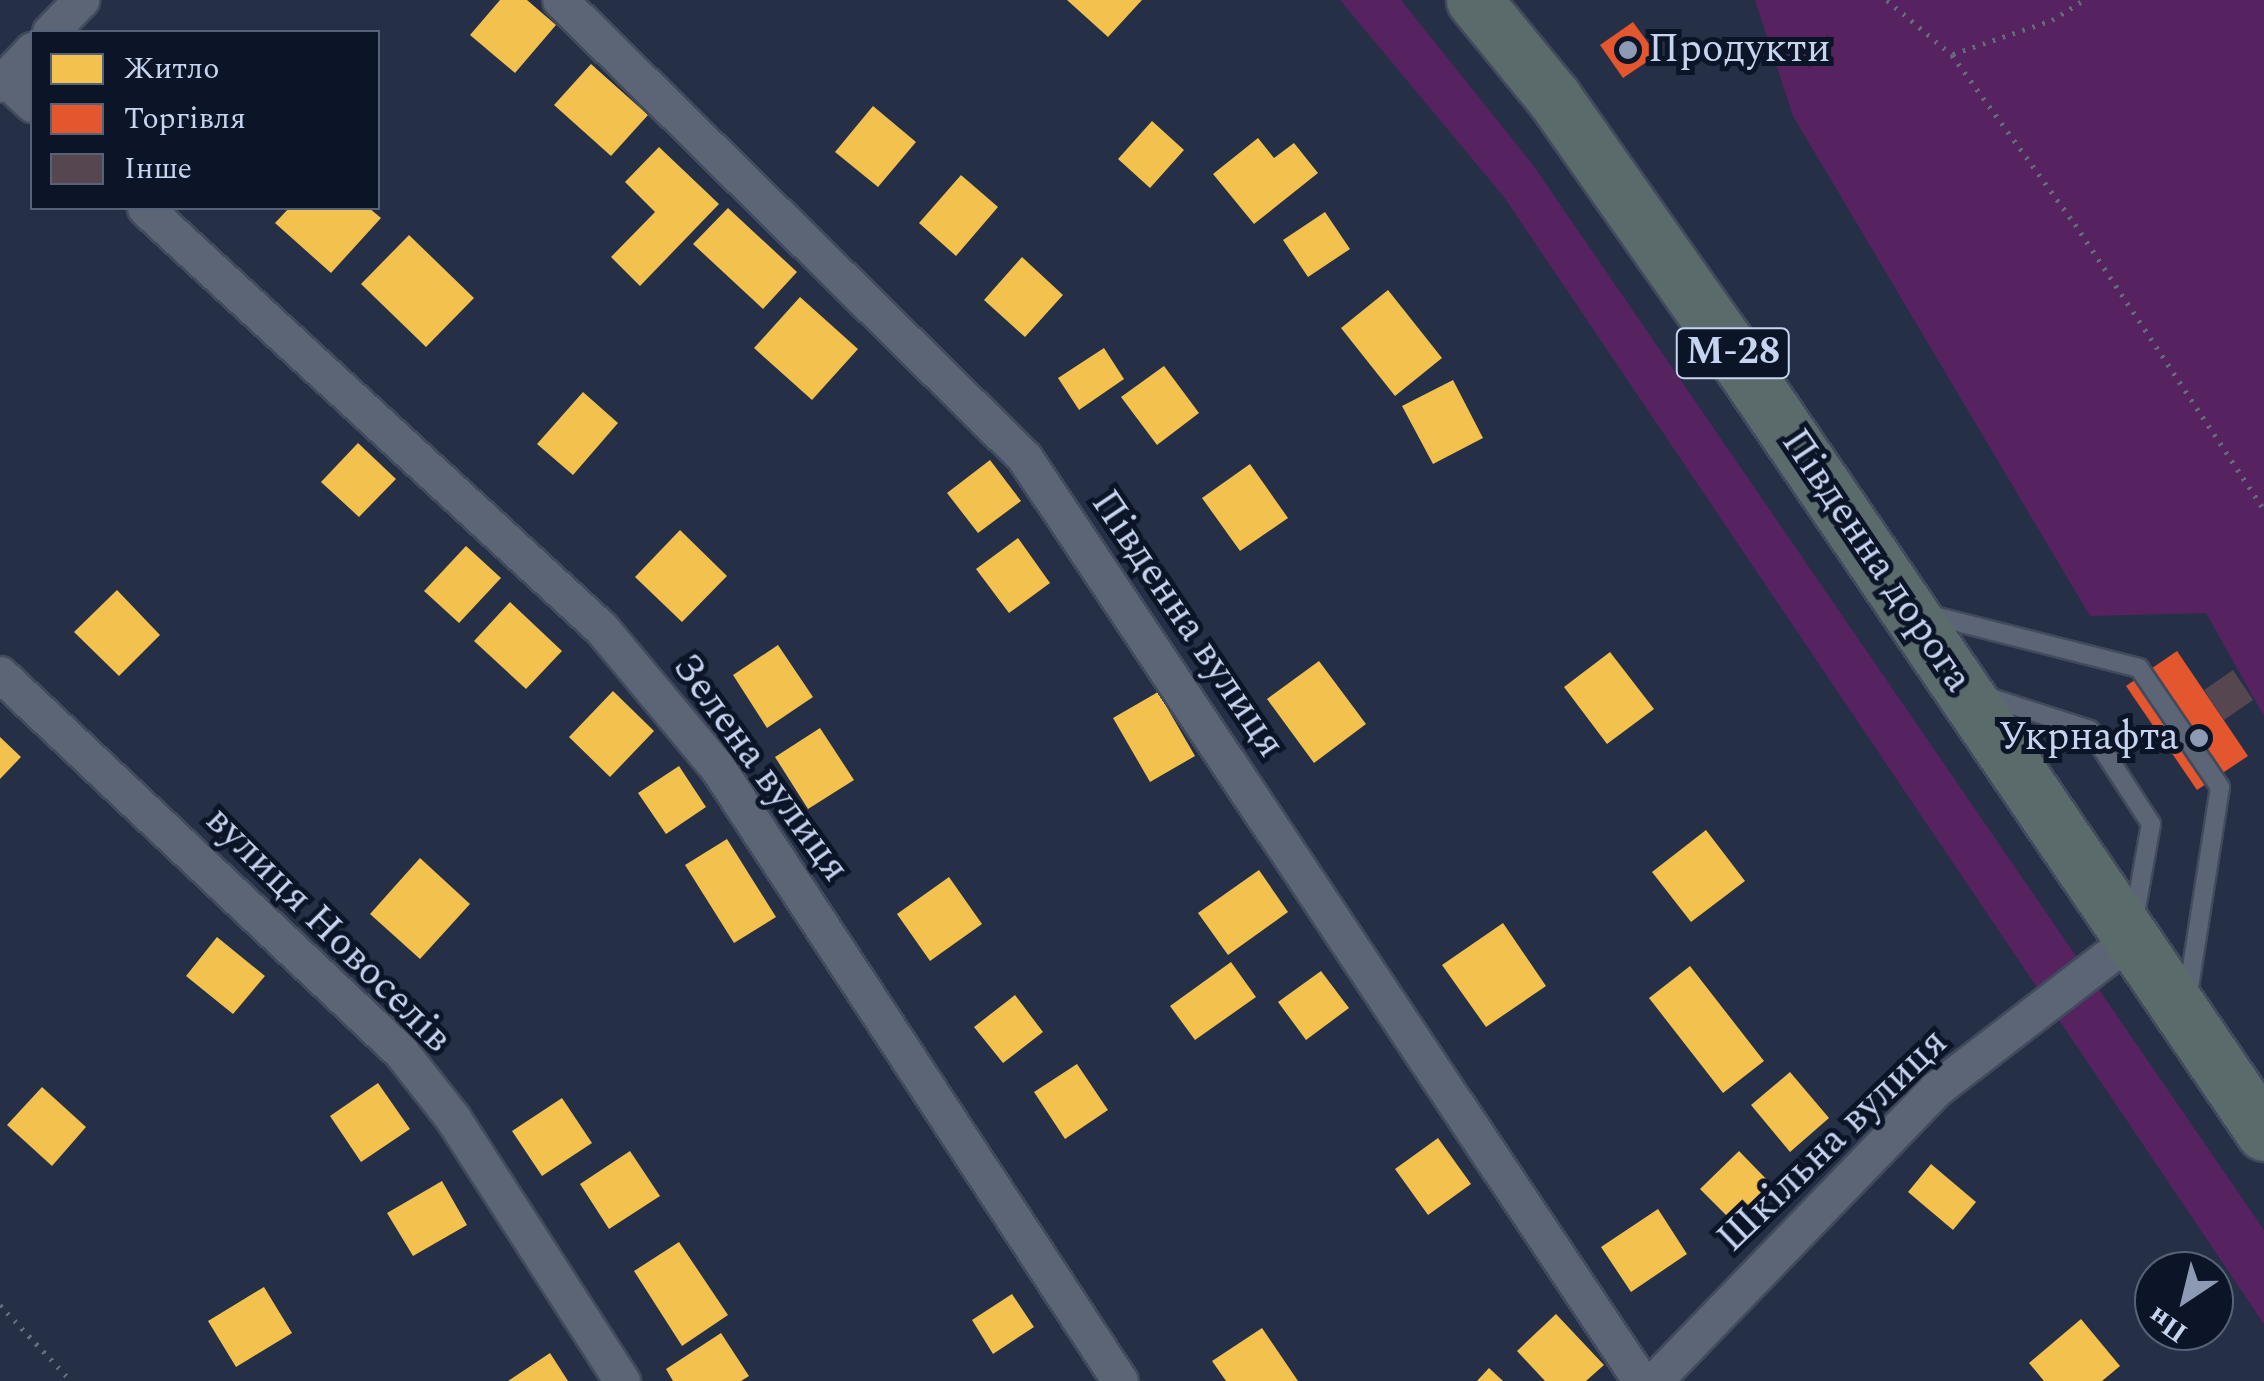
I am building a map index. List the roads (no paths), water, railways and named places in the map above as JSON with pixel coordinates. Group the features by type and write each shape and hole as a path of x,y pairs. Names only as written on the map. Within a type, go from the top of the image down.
{"highway":[{"name":"Південна дорога","path":"1474,0 1554,98 1910,610 2264,1133"}],"street":[{"path":"52,30 81,0"},
{"name":"Південна вулиця","path":"560,0 1024,458 1641,1381"},
{"path":"30,52 2,82 30,103"},
{"name":"Зелена вулиця","path":"146,210 602,628 718,767 1120,1381"},
{"name":"вулиця Новоселів","path":"0,674 401,1052 452,1117 622,1381"},
{"name":"Шкільна вулиця","path":"1654,1381 1936,1089 2131,940"}],"lane":[{"path":"1910,610 2139,668 2220,787 2185,1016"},
{"path":"1964,690 2090,730 2150,824 2131,940"}],"place":[{"name":"Продукти","path":"1628,50"},
{"name":"Укрнафта","path":"2199,738"}]}
